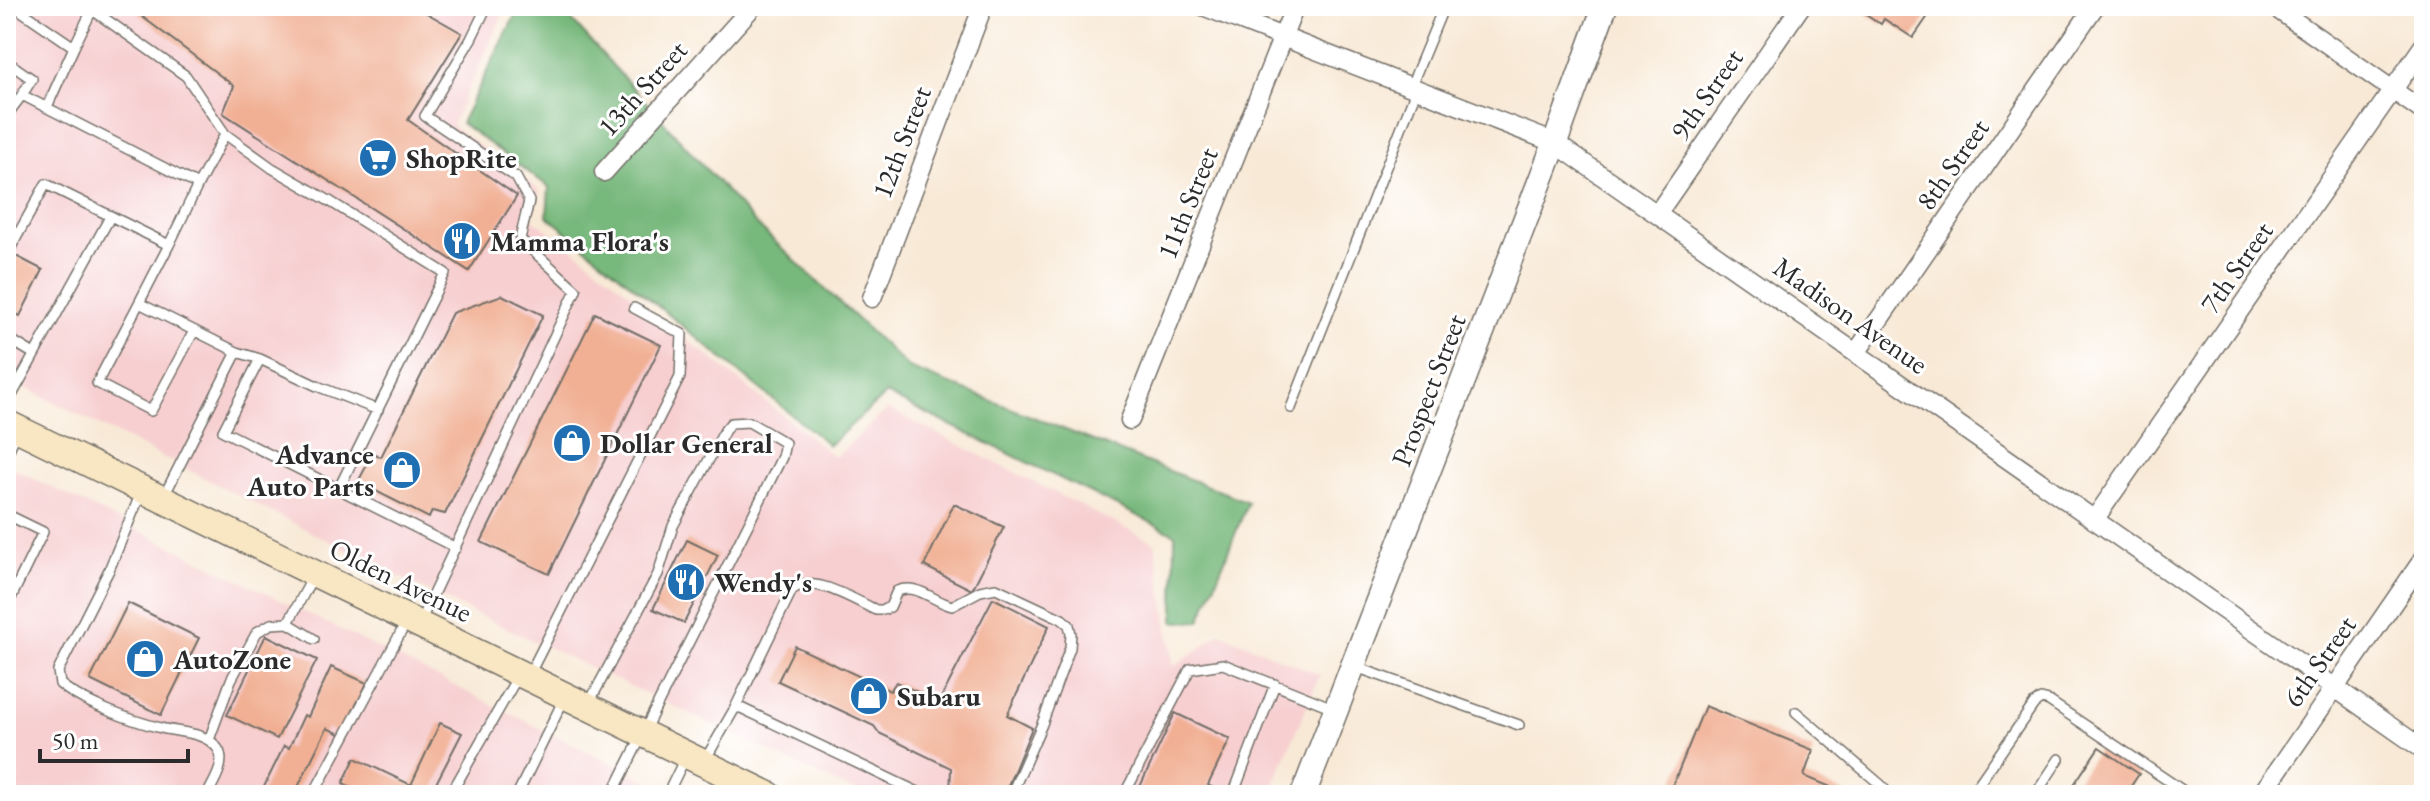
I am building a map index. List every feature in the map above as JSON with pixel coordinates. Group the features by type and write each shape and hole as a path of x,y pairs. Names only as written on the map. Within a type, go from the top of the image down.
{"main road":[{"name":"Olden Avenue","path":"12,426 769,795"}],"street":[{"name":"13th Street","path":"604,172 753,6"},
{"name":"12th Street","path":"872,298 983,6"},
{"name":"Madison Avenue","path":"1203,6 1555,143 2424,750"},
{"name":"11th Street","path":"1130,420 1295,6"},
{"name":"Prospect Street","path":"1303,795 1605,6"},
{"name":"9th Street","path":"1657,214 1801,6"},
{"name":"8th Street","path":"1856,353 2095,6"},
{"path":"2273,6 2424,112"},
{"name":"7th Street","path":"2094,520 2424,45"},
{"name":"6th Street","path":"2261,795 2424,558"}],"lane":[{"path":"14,6 74,47"},
{"path":"313,795 456,548 576,290 520,239 529,201 516,177 425,116 487,6"},
{"path":"1291,408 1444,6"},
{"path":"47,107 90,8 186,76 225,134 272,168 445,273 339,488"},
{"path":"6,61 32,79 6,116"},
{"path":"22,95 198,185"},
{"path":"194,331 151,411 97,383 225,134"},
{"path":"6,256 46,184 169,245"},
{"path":"6,406 110,217"},
{"path":"139,303 237,352 378,410"},
{"path":"450,795 524,675 680,377 682,334 634,308"},
{"path":"6,337 34,354"},
{"path":"207,795 220,761 219,750 209,740 186,731 161,728 69,691 60,684 58,671 109,570 237,352"},
{"path":"260,359 223,431 456,548"},
{"path":"517,795 658,574 673,526 725,430 731,423 749,422 785,443 782,457 612,795"},
{"path":"6,456 12,426"},
{"path":"6,514 43,532 6,608"},
{"path":"288,623 315,574"},
{"path":"667,795 735,708 792,590 798,584 817,584 876,610 890,607 901,589 917,590 952,606 980,591 996,588 1069,625 1070,648 1011,795"},
{"path":"209,740 231,680 257,632 271,624 288,623 314,639"},
{"path":"1124,795 1190,669 1223,664 1336,709"},
{"path":"1353,666 1519,725"},
{"path":"1233,795 1275,684"},
{"path":"1971,795 2034,704 2041,699 2049,701 2188,794"},
{"path":"735,708 741,708 924,795"},
{"path":"1796,712 1889,795"},
{"path":"2035,795 2059,759"},
{"path":"2179,795 2188,794"}],"shaded area":[{"path":"6,6 507,6 452,125 540,191 531,218 835,457 888,409 1155,543 1174,667 1220,633 1320,675 1269,795 862,795 425,590 6,378"},
{"path":"6,465 676,795 6,795"}],"green space":[{"path":"520,6 559,6 754,222 909,368 1248,502 1200,621 1174,622 1175,534 886,394 829,445 547,216 549,187 461,123"}],"building":[{"name":"ShopRite","path":"128,6 414,6 462,33 408,120 517,196 469,271 223,113 234,86"},
{"path":"1854,6 1935,6 1913,38 1884,19 1881,24"},
{"path":"14,255 43,270 20,316 6,309 6,270"},
{"path":"502,295 543,315 445,514 432,511 429,518 358,482 373,453 381,457 452,313"},
{"name":"Dollar General","path":"595,313 661,345 549,574 481,542"},
{"path":"954,504 1004,527 972,590 924,566"},
{"name":"Wendy's","path":"687,540 718,555 684,623 653,609"},
{"name":"Subaru","path":"993,598 1049,626 1007,715 1032,728 1004,795 950,795 951,768 879,733 874,726 778,681 795,646 890,691 896,682 939,702"},
{"name":"AutoZone","path":"128,603 199,638 161,715 90,680"},
{"path":"266,635 317,660 277,739 227,715"},
{"path":"331,667 367,683 342,735 327,728 294,795 260,795 284,746 289,748 304,715 308,717"},
{"path":"1705,706 1813,750 1804,776 1850,795 1679,795 1670,792"},
{"path":"1175,713 1230,739 1208,785 1215,789 1212,795 1136,795"},
{"path":"440,723 462,733 430,795 367,795 343,783 355,758 411,785"},
{"path":"2099,747 2139,774 2125,795 2067,795"}],"place":[{"name":"ShopRite","path":"378,158"},
{"name":"Mamma Flora's","path":"462,241"},
{"name":"Dollar General","path":"572,443"},
{"name":"Advance Auto Parts","path":"402,470"},
{"name":"Wendy's","path":"686,582"},
{"name":"AutoZone","path":"145,659"},
{"name":"Subaru","path":"869,696"}]}
